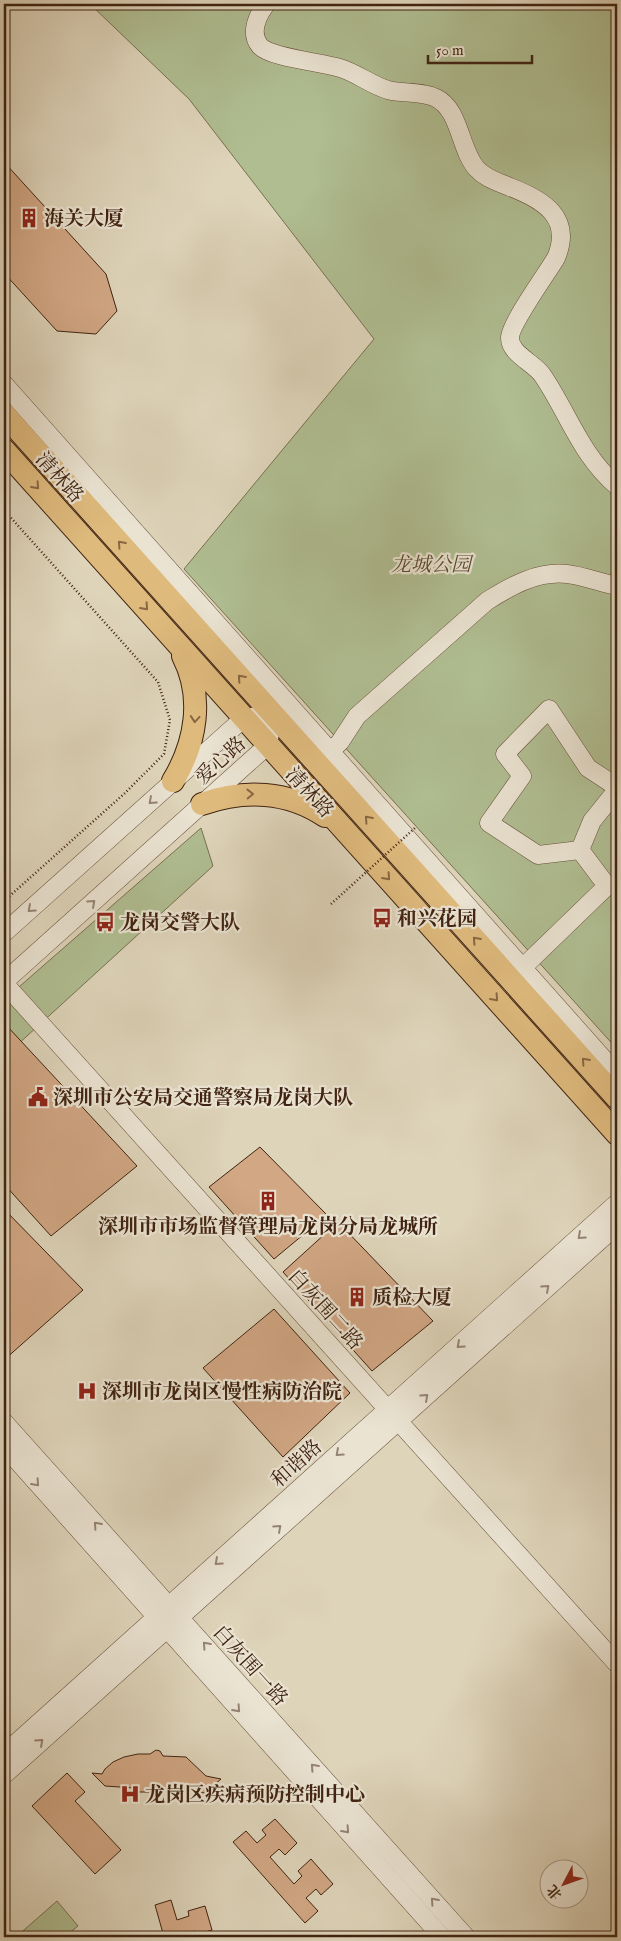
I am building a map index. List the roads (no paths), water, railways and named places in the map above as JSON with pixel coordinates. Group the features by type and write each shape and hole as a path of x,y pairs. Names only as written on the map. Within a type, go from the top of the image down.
{"main road":[{"name":"清林路","path":"4,414 273,714 517,973 617,1098"},
{"name":"清林路","path":"4,450 617,1134"},
{"path":"173,781 184,764 195,721 195,696 189,669 174,640"},
{"path":"202,804 222,797 244,794 264,794 289,798 315,809 343,828"}],"street":[{"path":"266,4 259,15 255,33 256,40 265,50 338,68 390,90 437,98 445,105 453,118 467,153 478,170 492,179 526,193 544,204 554,215 562,231 560,248 556,258 512,328 510,342 514,349 541,373 587,452 617,486"},
{"path":"4,384 331,751 517,973 617,1074"},
{"path":"331,751 340,742 357,716 487,601 504,590 524,580 547,575 568,574 617,586"},
{"path":"549,709 588,768 617,788 592,821 580,850 538,855 489,823 522,776 506,754 549,709"},
{"name":"爱心路","path":"4,934 244,718 273,714 268,745 4,982"},
{"path":"517,973 607,886 580,850"},
{"name":"白灰围二路","path":"4,982 617,1664"},
{"name":"和谐路","path":"6,1760 161,1624 393,1415 617,1203"},
{"name":"和谐路","path":"393,1415 617,1225"},
{"name":"白灰围一路","path":"4,1422 466,1937"},
{"name":"白灰围一路","path":"4,1446 442,1937"}],"place":[{"name":"海关大厦","path":"29,218"},
{"name":"和兴花园","path":"382,918"},
{"name":"龙岗交警大队","path":"105,922"},
{"name":"深圳市公安局交通警察局龙岗大队","path":"38,1097"},
{"name":"深圳市市场监督管理局龙岗分局龙城所","path":"268,1201"},
{"name":"质检大厦","path":"357,1297"},
{"name":"深圳市龙岗区慢性病防治院","path":"87,1391"},
{"name":"龙岗区疾病预防控制中心","path":"130,1794"}],"park label":[{"name":"龙城公园","path":"431,564"}]}
